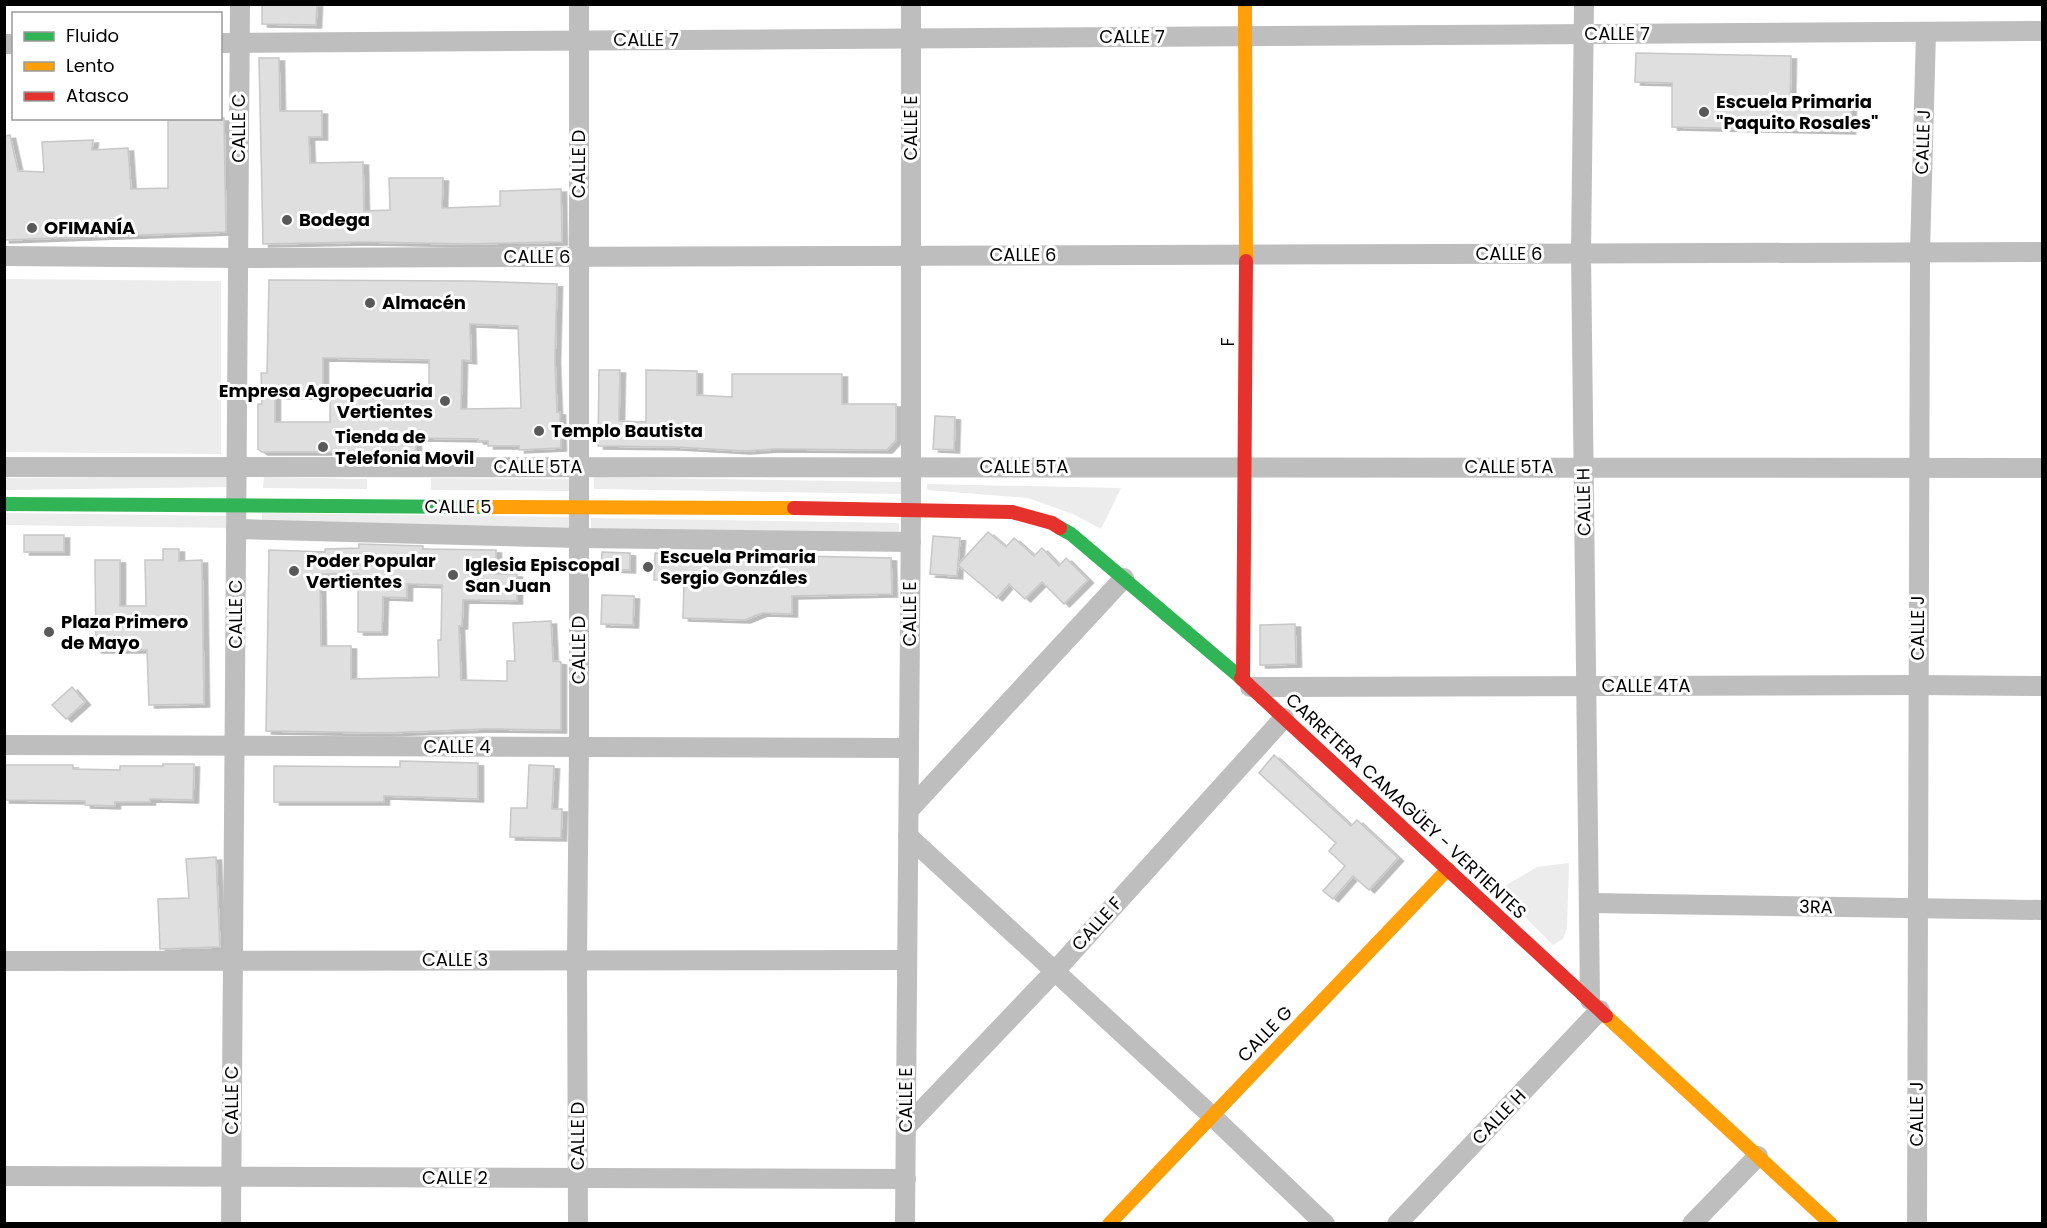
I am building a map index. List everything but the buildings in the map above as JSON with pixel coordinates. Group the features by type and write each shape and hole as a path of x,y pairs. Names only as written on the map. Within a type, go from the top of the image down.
{"main road":[{"name":"F","path":"1245,4 1246,683"},
{"name":"CALLE 5","path":"4,504 911,509"},
{"name":"CARRETERA CAMAGÜEY - VERTIENTES","path":"911,509 1012,512 1052,523 1071,534 1246,683 1831,1224"},
{"name":"CALLE G","path":"1108,1224 1448,869"}],"street":[{"name":"CALLE C","path":"231,1224 238,258 230,43 240,4"},
{"name":"CALLE D","path":"578,1224 579,4"},
{"name":"CALLE E","path":"905,1224 911,542 911,4"},
{"name":"CALLE H","path":"1397,1224 1595,1005 1588,903 1581,253 1584,4"},
{"name":"CALLE 7","path":"230,43 2043,31"},
{"name":"CALLE J","path":"1917,1224 1920,252 1926,32"},
{"name":"CALLE 6","path":"4,256 238,258 2043,252"},
{"name":"CALLE 5TA","path":"4,467 2043,468"},
{"name":"CALLE 5","path":"236,529 579,538 911,542"},
{"path":"909,810 1124,578"},
{"name":"CALLE 4TA","path":"1246,683 1586,687 2043,686"},
{"name":"CALLE F","path":"906,1127 1055,971 1284,718"},
{"name":"CALLE 4","path":"4,745 909,748"},
{"path":"908,836 1212,1116 1325,1224"},
{"name":"3RA","path":"1588,903 2043,910"},
{"name":"CALLE 3","path":"4,960 906,960"},
{"path":"1692,1224 1758,1156"},
{"name":"CALLE 2","path":"4,1176 906,1179"}],"shaded area":[{"path":"5,279 221,281 221,454 5,452"},
{"path":"229,476 229,487 5,490 4,478"},
{"path":"264,477 367,479 367,489 263,488"},
{"path":"594,477 902,482 902,494 594,489"},
{"path":"431,478 570,479 570,491 431,490"},
{"path":"927,484 1121,488 1101,529 1073,514 1028,498 927,490"},
{"path":"5,513 230,516 230,528 5,525"},
{"path":"262,513 570,517 570,529 262,525"},
{"path":"591,518 899,523 899,535 591,531"},
{"path":"1569,863 1567,928 1563,939 1553,945 1498,890 1537,867"}],"traffic: fast":[{"path":"4,504 483,507"},
{"path":"1060,528 1071,534 1241,678"}],"traffic: slow":[{"path":"1245,4 1246,261"},
{"path":"483,507 794,508"},
{"path":"1109,1224 1448,869"},
{"path":"1606,1016 1831,1224"}],"traffic: jam":[{"path":"1243,680 1246,261"},
{"path":"794,508 1012,512 1052,523 1060,528"},
{"path":"1241,678 1606,1016"}],"place":[{"name":"Escuela Primaria \"Paquito Rosales\"","path":"1704,112"},
{"name":"Bodega","path":"287,220"},
{"name":"OFIMANÍA","path":"32,228"},
{"name":"Almacén","path":"370,303"},
{"name":"Empresa Agropecuaria Vertientes","path":"445,401"},
{"name":"Templo Bautista","path":"539,431"},
{"name":"Tienda de Telefonia Movil","path":"323,447"},
{"name":"Escuela Primaria Sergio Gonzáles","path":"648,567"},
{"name":"Poder Popular Vertientes","path":"294,571"},
{"name":"Iglesia Episcopal San Juan","path":"453,575"},
{"name":"Plaza Primero de Mayo","path":"49,632"}]}
